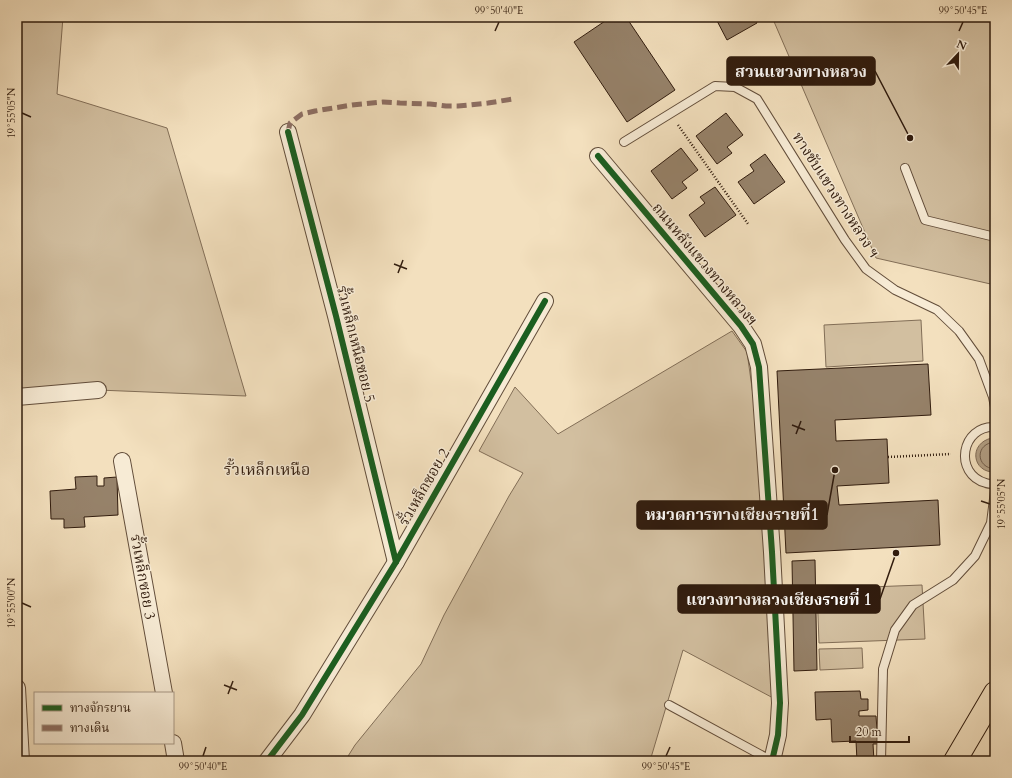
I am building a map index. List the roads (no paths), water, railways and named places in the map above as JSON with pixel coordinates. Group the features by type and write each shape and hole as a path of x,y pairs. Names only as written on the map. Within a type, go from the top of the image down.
{"main road":[{"path":"956,761 995,694"}],"street":[{"name":"รั้วเหล็กเหนือซอย 5","path":"288,132 336,316 396,562"},
{"name":"ถนนหลังแขวงทางหลวงฯ","path":"598,156 741,326 753,344 760,375 772,552 780,703 778,734 772,761"},
{"name":"รั้วเหล็กซอย 2","path":"267,761 302,715 396,562 545,301"},
{"path":"17,397 98,390"},
{"name":"รั้วเหล็กซอย 3","path":"122,461 164,692"},
{"path":"17,688 21,761"},
{"path":"173,744 176,761"}],"lane":[{"name":"ทางขับแขวงทางหลวง ฯ","path":"624,142 715,86 735,87 757,98 845,240 866,269 895,290 937,310 959,331 979,359 993,397 995,407"},
{"path":"905,168 925,220 995,237"},
{"path":"995,427 990,426 974,433 966,444 964,453 969,472 976,479 986,483 995,484"},
{"path":"880,761 883,669 895,630 913,605 953,580 975,556 991,523 995,491"},
{"path":"669,705 772,761"}],"water":[{"path":"995,438 995,472 987,471 981,468 976,457 976,451 979,446 984,441"}],"place":[{"name":"สวนแขวงทางหลวง","path":"910,138"},
{"name":"หมวดการทางเชียงรายที่1","path":"835,470"},
{"name":"แขวงทางหลวงเชียงรายที่ 1","path":"896,553"}],"district":[{"name":"รั้วเหล็กเหนือ","path":"267,469"}]}
